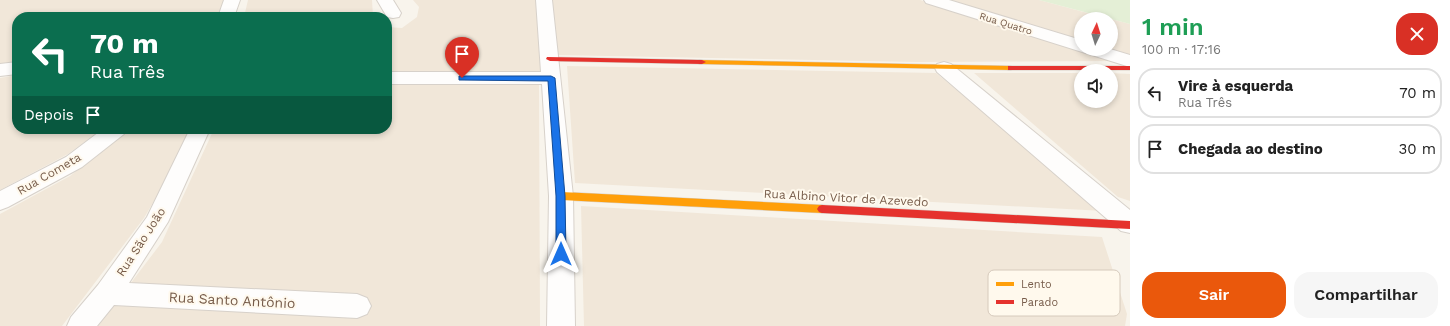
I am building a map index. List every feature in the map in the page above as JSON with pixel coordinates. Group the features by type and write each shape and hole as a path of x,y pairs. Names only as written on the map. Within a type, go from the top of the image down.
{"street":[{"path":"228,12 232,0"},
{"path":"544,0 561,196 561,326"},
{"name":"Rua Quatro","path":"932,0 1074,44"},
{"path":"1114,56 1130,61"},
{"path":"944,68 1130,225"},
{"path":"392,78 550,69 1130,68"},
{"path":"0,70 12,69"},
{"name":"Rua Cometa","path":"0,201 74,162 110,134"},
{"name":"Rua São João","path":"81,326 107,293 156,222 198,134"},
{"name":"Rua Albino Vitor de Azevedo","path":"561,196 1130,225"},
{"name":"Rua Santo Antônio","path":"107,293 357,306"}],"shaded area":[{"path":"0,0 227,0 223,12 12,12 12,63 0,65"},
{"path":"248,0 372,0 373,12 245,12"},
{"path":"413,0 537,0 543,71 392,71 392,27 402,28 417,17 419,7"},
{"path":"549,0 920,0 1074,47 1074,56 1102,56 1118,61 917,62 556,55"},
{"path":"943,0 1039,0 1084,12 1074,12 1074,40"},
{"path":"1118,21 1130,24 1130,56 1118,52"},
{"path":"567,66 936,73 1104,211 575,183"},
{"path":"974,73 1074,73 1074,108 1118,108 1118,73 1130,74 1130,201 1118,197"},
{"path":"12,76 12,134 95,134 68,154 0,190 0,78"},
{"path":"392,84 539,85 540,326 98,326 162,242 212,134 392,134"},
{"path":"123,134 187,134 177,162 144,218 62,326 0,326 0,214 70,176"},
{"path":"581,206 1102,237 1113,270 988,270 988,316 1120,316 1120,292 1127,314 1125,326 584,326"}],"green space":[{"path":"1039,0 1130,0 1130,24 1118,21 1118,12 1084,12"}],"traffic: slow":[{"path":"702,62 1011,68"},
{"path":"561,196 822,209"}],"traffic: jam":[{"path":"550,59 702,62"},
{"path":"1011,68 1130,68"},
{"path":"822,209 1130,225"}],"route":[{"path":"462,78 551,78 561,196 561,254"}]}
